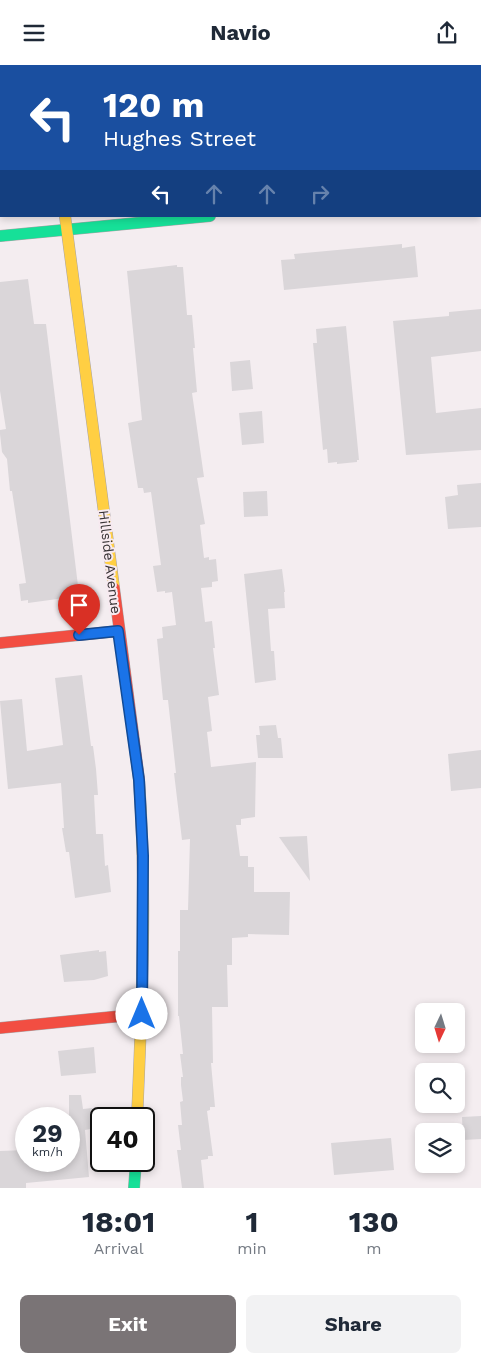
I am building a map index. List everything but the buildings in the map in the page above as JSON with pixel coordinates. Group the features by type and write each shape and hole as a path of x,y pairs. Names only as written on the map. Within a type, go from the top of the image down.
{"street":[{"name":"Hillside Avenue","path":"65,217 139,780 143,856 142,1014 138,1107"},
{"path":"0,236 199,217"},
{"path":"0,643 118,631"},
{"path":"0,1028 142,1014"},
{"path":"134,1188 135,1172"}],"traffic: fast":[{"path":"0,236 200,217"},
{"path":"134,1188 135,1172"}],"traffic: slow":[{"path":"65,217 114,588"},
{"path":"137,1107 143,906 139,779"}],"traffic: jam":[{"path":"114,588 139,779"},
{"path":"0,643 119,631"},
{"path":"0,1028 142,1014"}],"route":[{"path":"79,635 118,631 139,780 143,856 142,1014"}]}
